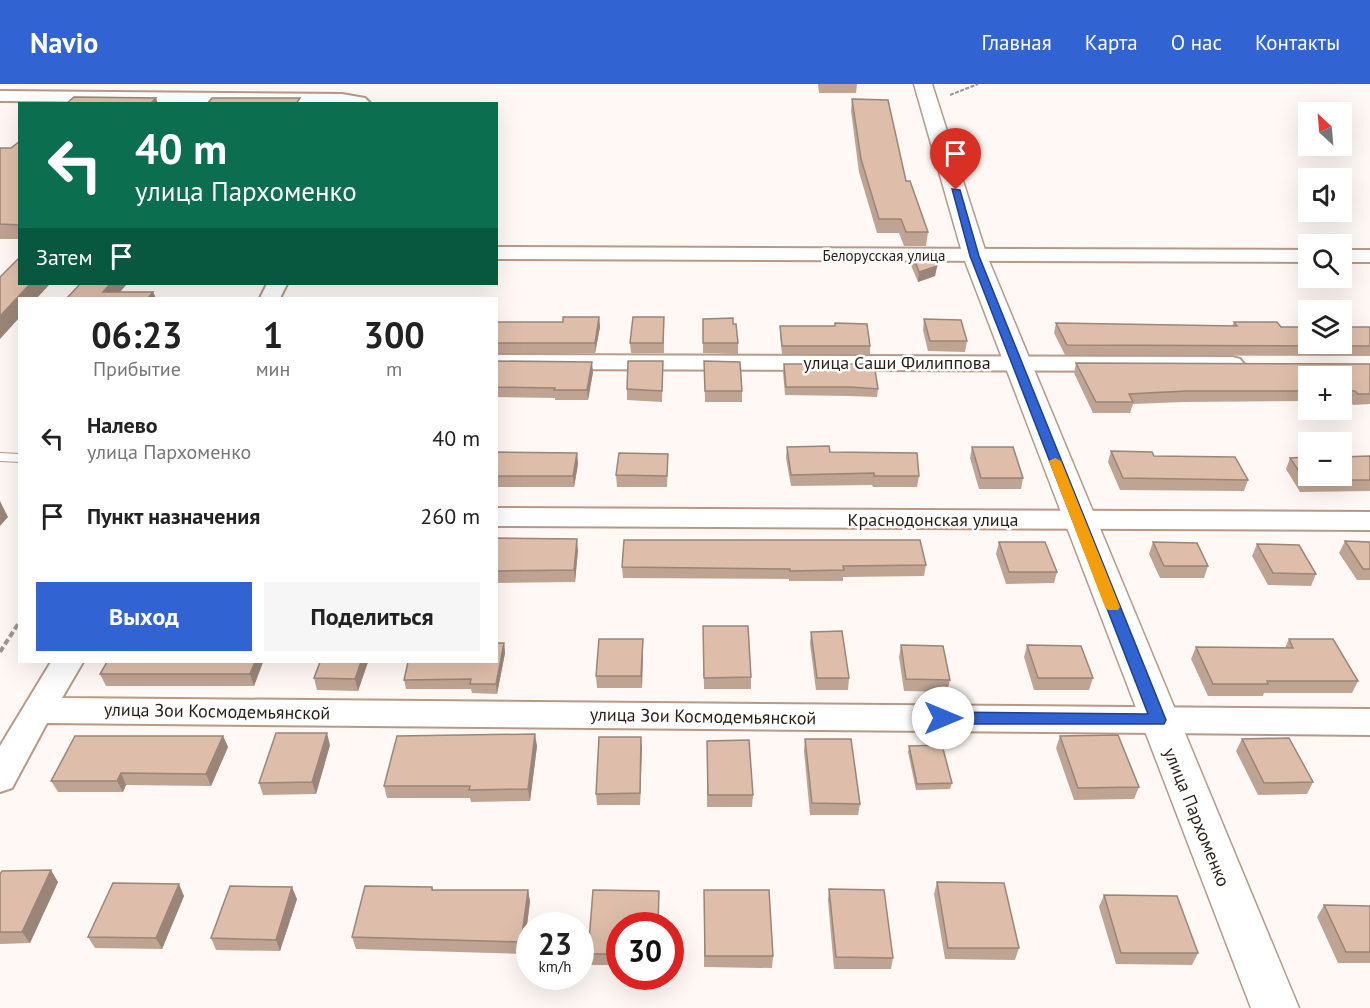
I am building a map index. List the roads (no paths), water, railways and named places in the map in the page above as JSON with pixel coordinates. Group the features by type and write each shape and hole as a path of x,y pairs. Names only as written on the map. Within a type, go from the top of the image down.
{"street":[{"name":"улица Пархоменко","path":"926,94 975,256 1158,720 1275,1008"},
{"path":"0,96 342,99 362,102"},
{"name":"Белорусская улица","path":"498,253 1298,256"},
{"path":"1352,256 1370,256"},
{"name":"улица Саши Филиппова","path":"498,362 1252,364"},
{"name":"Краснодонская улица","path":"498,517 1370,521"},
{"path":"0,778 37,710 66,663"},
{"name":"улица Зои Космодемьянской","path":"37,710 1370,722"}],"lane":[{"path":"0,457 18,458"}]}
